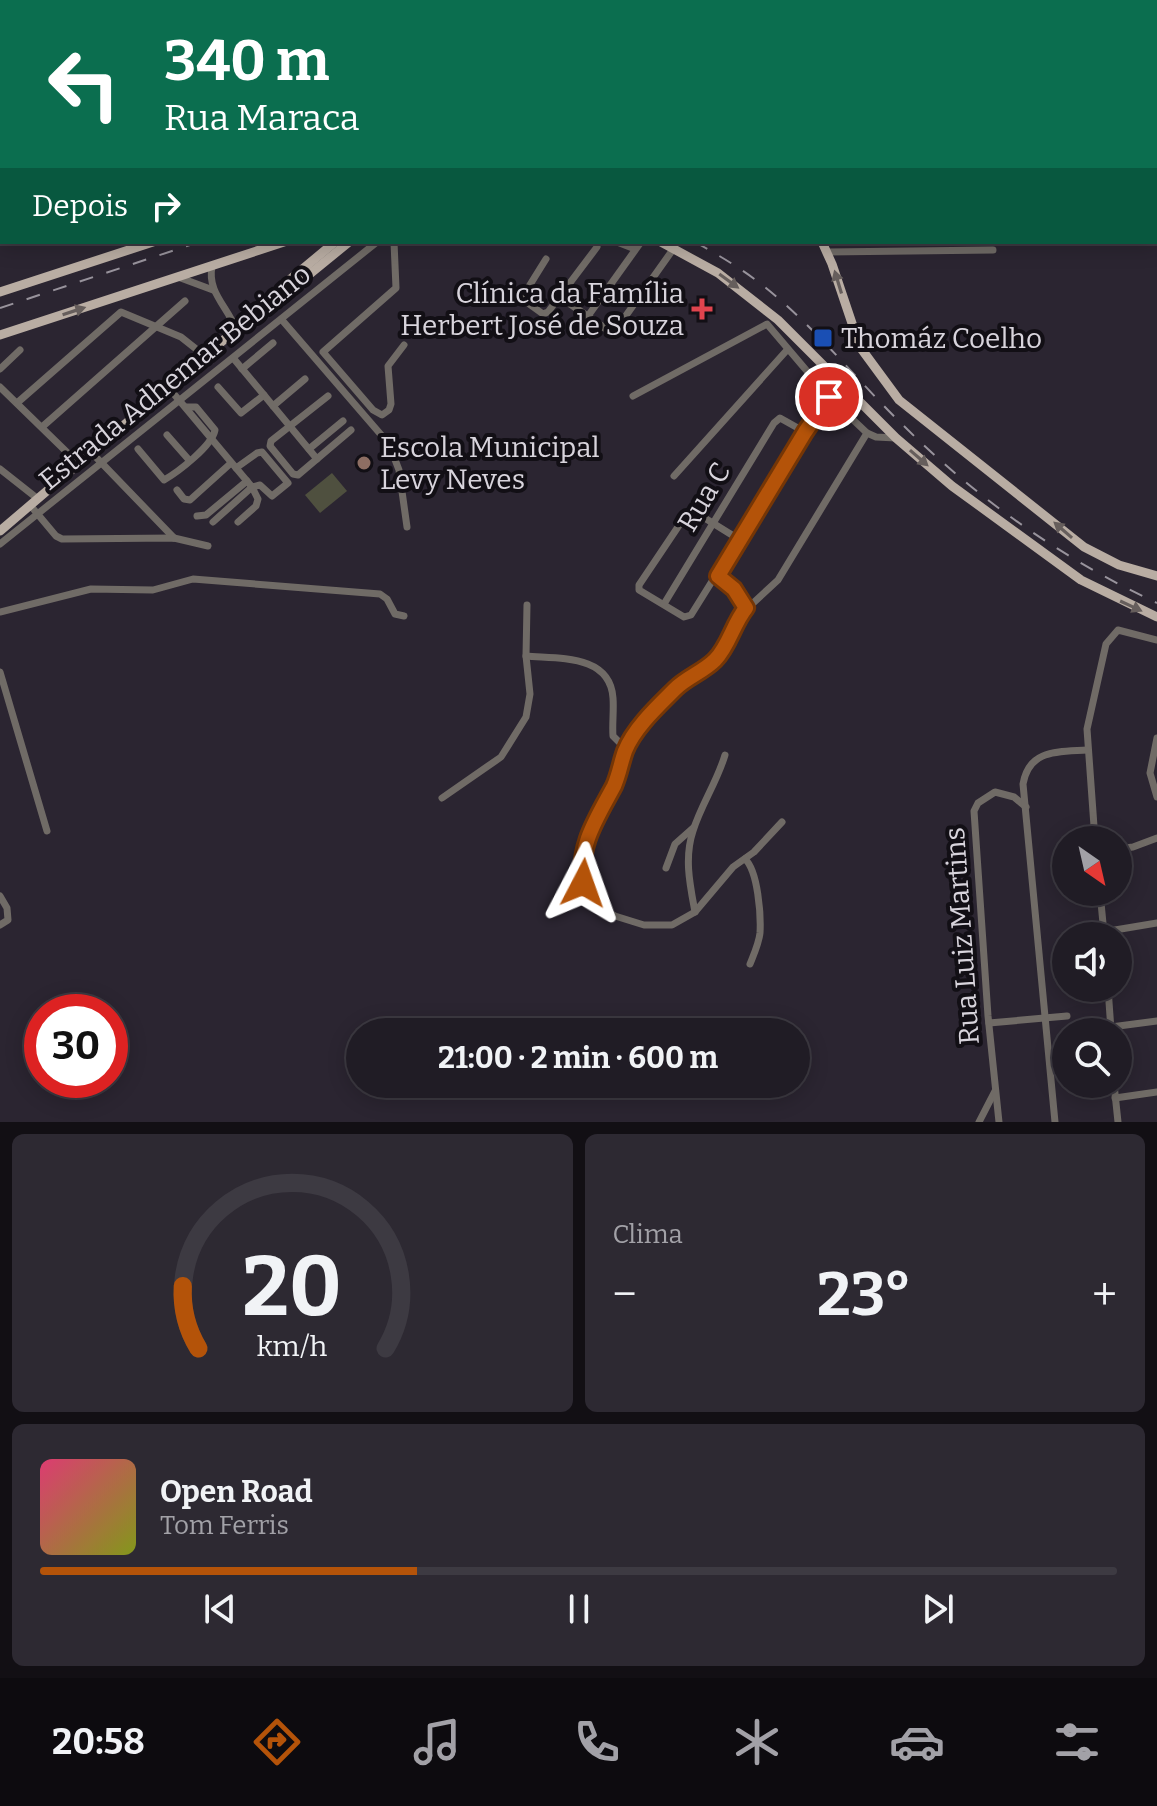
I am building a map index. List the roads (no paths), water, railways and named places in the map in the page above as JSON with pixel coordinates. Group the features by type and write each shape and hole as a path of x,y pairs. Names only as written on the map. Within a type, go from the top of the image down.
{"main road":[{"path":"0,292 147,244"},
{"path":"0,335 278,244"},
{"name":"Estrada Adhemar Bebiano","path":"0,531 333,244"},
{"name":"Estrada Adhemar Bebiano","path":"238,327 251,322 346,244"},
{"path":"665,244 718,273 778,320 896,438 952,486 1058,565 1100,591 1157,617"},
{"path":"824,247 860,347 899,400 1084,547 1119,565 1157,576"}],"street":[{"name":"Estrada Adhemar Bebiano","path":"0,544 183,404 375,244"},
{"path":"394,244 396,288 325,348 324,355 376,414 382,415 391,404 388,366 404,345"},
{"path":"588,316 638,246"},
{"path":"546,259 523,299 543,314 548,312 597,247"},
{"path":"824,247 993,250"},
{"path":"560,297 609,331 615,331 674,248"},
{"path":"212,266 210,279 213,290 238,327"},
{"path":"178,277 213,290"},
{"path":"42,427 185,301"},
{"path":"17,403 124,311 190,342 205,356"},
{"path":"282,320 389,444 399,470 407,527"},
{"path":"633,396 763,324 770,327 829,397 867,433 876,437 896,438"},
{"path":"242,369 273,343"},
{"path":"0,369 20,350"},
{"path":"674,476 787,350"},
{"path":"234,359 317,459"},
{"path":"273,406 305,379"},
{"path":"0,387 79,464"},
{"path":"168,387 249,484 258,504 238,522"},
{"path":"218,387 241,413 264,395"},
{"path":"328,396 269,444 293,474 299,475 351,430"},
{"path":"740,540 695,512 684,515 639,585 639,590 684,617 695,611 718,576 740,540 805,432 829,397"},
{"name":"Rua C","path":"664,604 774,423 780,418 805,432"},
{"path":"309,449 343,421"},
{"path":"782,822 733,867 695,912 672,925 644,925 601,909 587,893 581,867 584,848 591,826 614,786 626,749 639,728 675,690 717,659 746,608 789,566 867,433"},
{"path":"167,435 189,460"},
{"path":"138,449 164,480 212,440"},
{"path":"177,490 184,499 190,500 234,466 262,452 288,483 272,496 260,485 249,484 206,515 197,516"},
{"path":"92,453 174,538"},
{"path":"0,480 4,472 34,502 38,515 62,539 174,538 208,546"},
{"path":"213,522 249,484"},
{"path":"718,576 734,589 746,608"},
{"path":"0,612 91,589 153,590 181,581 202,579 380,594 395,614 404,616"},
{"path":"442,798 501,757 520,730 530,706 526,656 527,605"},
{"path":"1094,826 1087,750 1089,716 1106,644 1114,632 1123,630 1157,640"},
{"path":"526,656 583,661 603,674 611,686 613,698 613,736 626,749"},
{"path":"0,672 47,831"},
{"path":"1157,738 1150,773 1157,797"},
{"path":"1055,1122 1023,784 1025,770 1030,763 1055,752 1087,750"},
{"path":"695,912 688,861 693,828 716,782 725,755"},
{"name":"Rua Luiz Martins","path":"999,1122 974,811 978,803 995,792 1014,797 1026,807"},
{"path":"666,868 675,844 693,828"},
{"path":"1132,847 1157,838"},
{"path":"745,859 754,870 760,927 750,964"},
{"path":"0,896 9,913 6,922 0,925"},
{"path":"1132,928 1157,923"},
{"path":"989,1023 1067,1016"},
{"path":"1132,1026 1157,1021"},
{"path":"979,1122 996,1090"},
{"path":"1132,1096 1157,1092"},
{"path":"1115,1098 1118,1122"}],"railway":[{"path":"0,308 193,244"},
{"path":"698,244 749,275 785,304 908,430 995,505 1090,568 1157,603"}],"place":[{"name":"Clínica da Família Herbert José de Souza","path":"702,309"},
{"name":"Thomáz Coelho","path":"823,338"},
{"name":"Escola Municipal Levy Neves","path":"364,463"}]}
